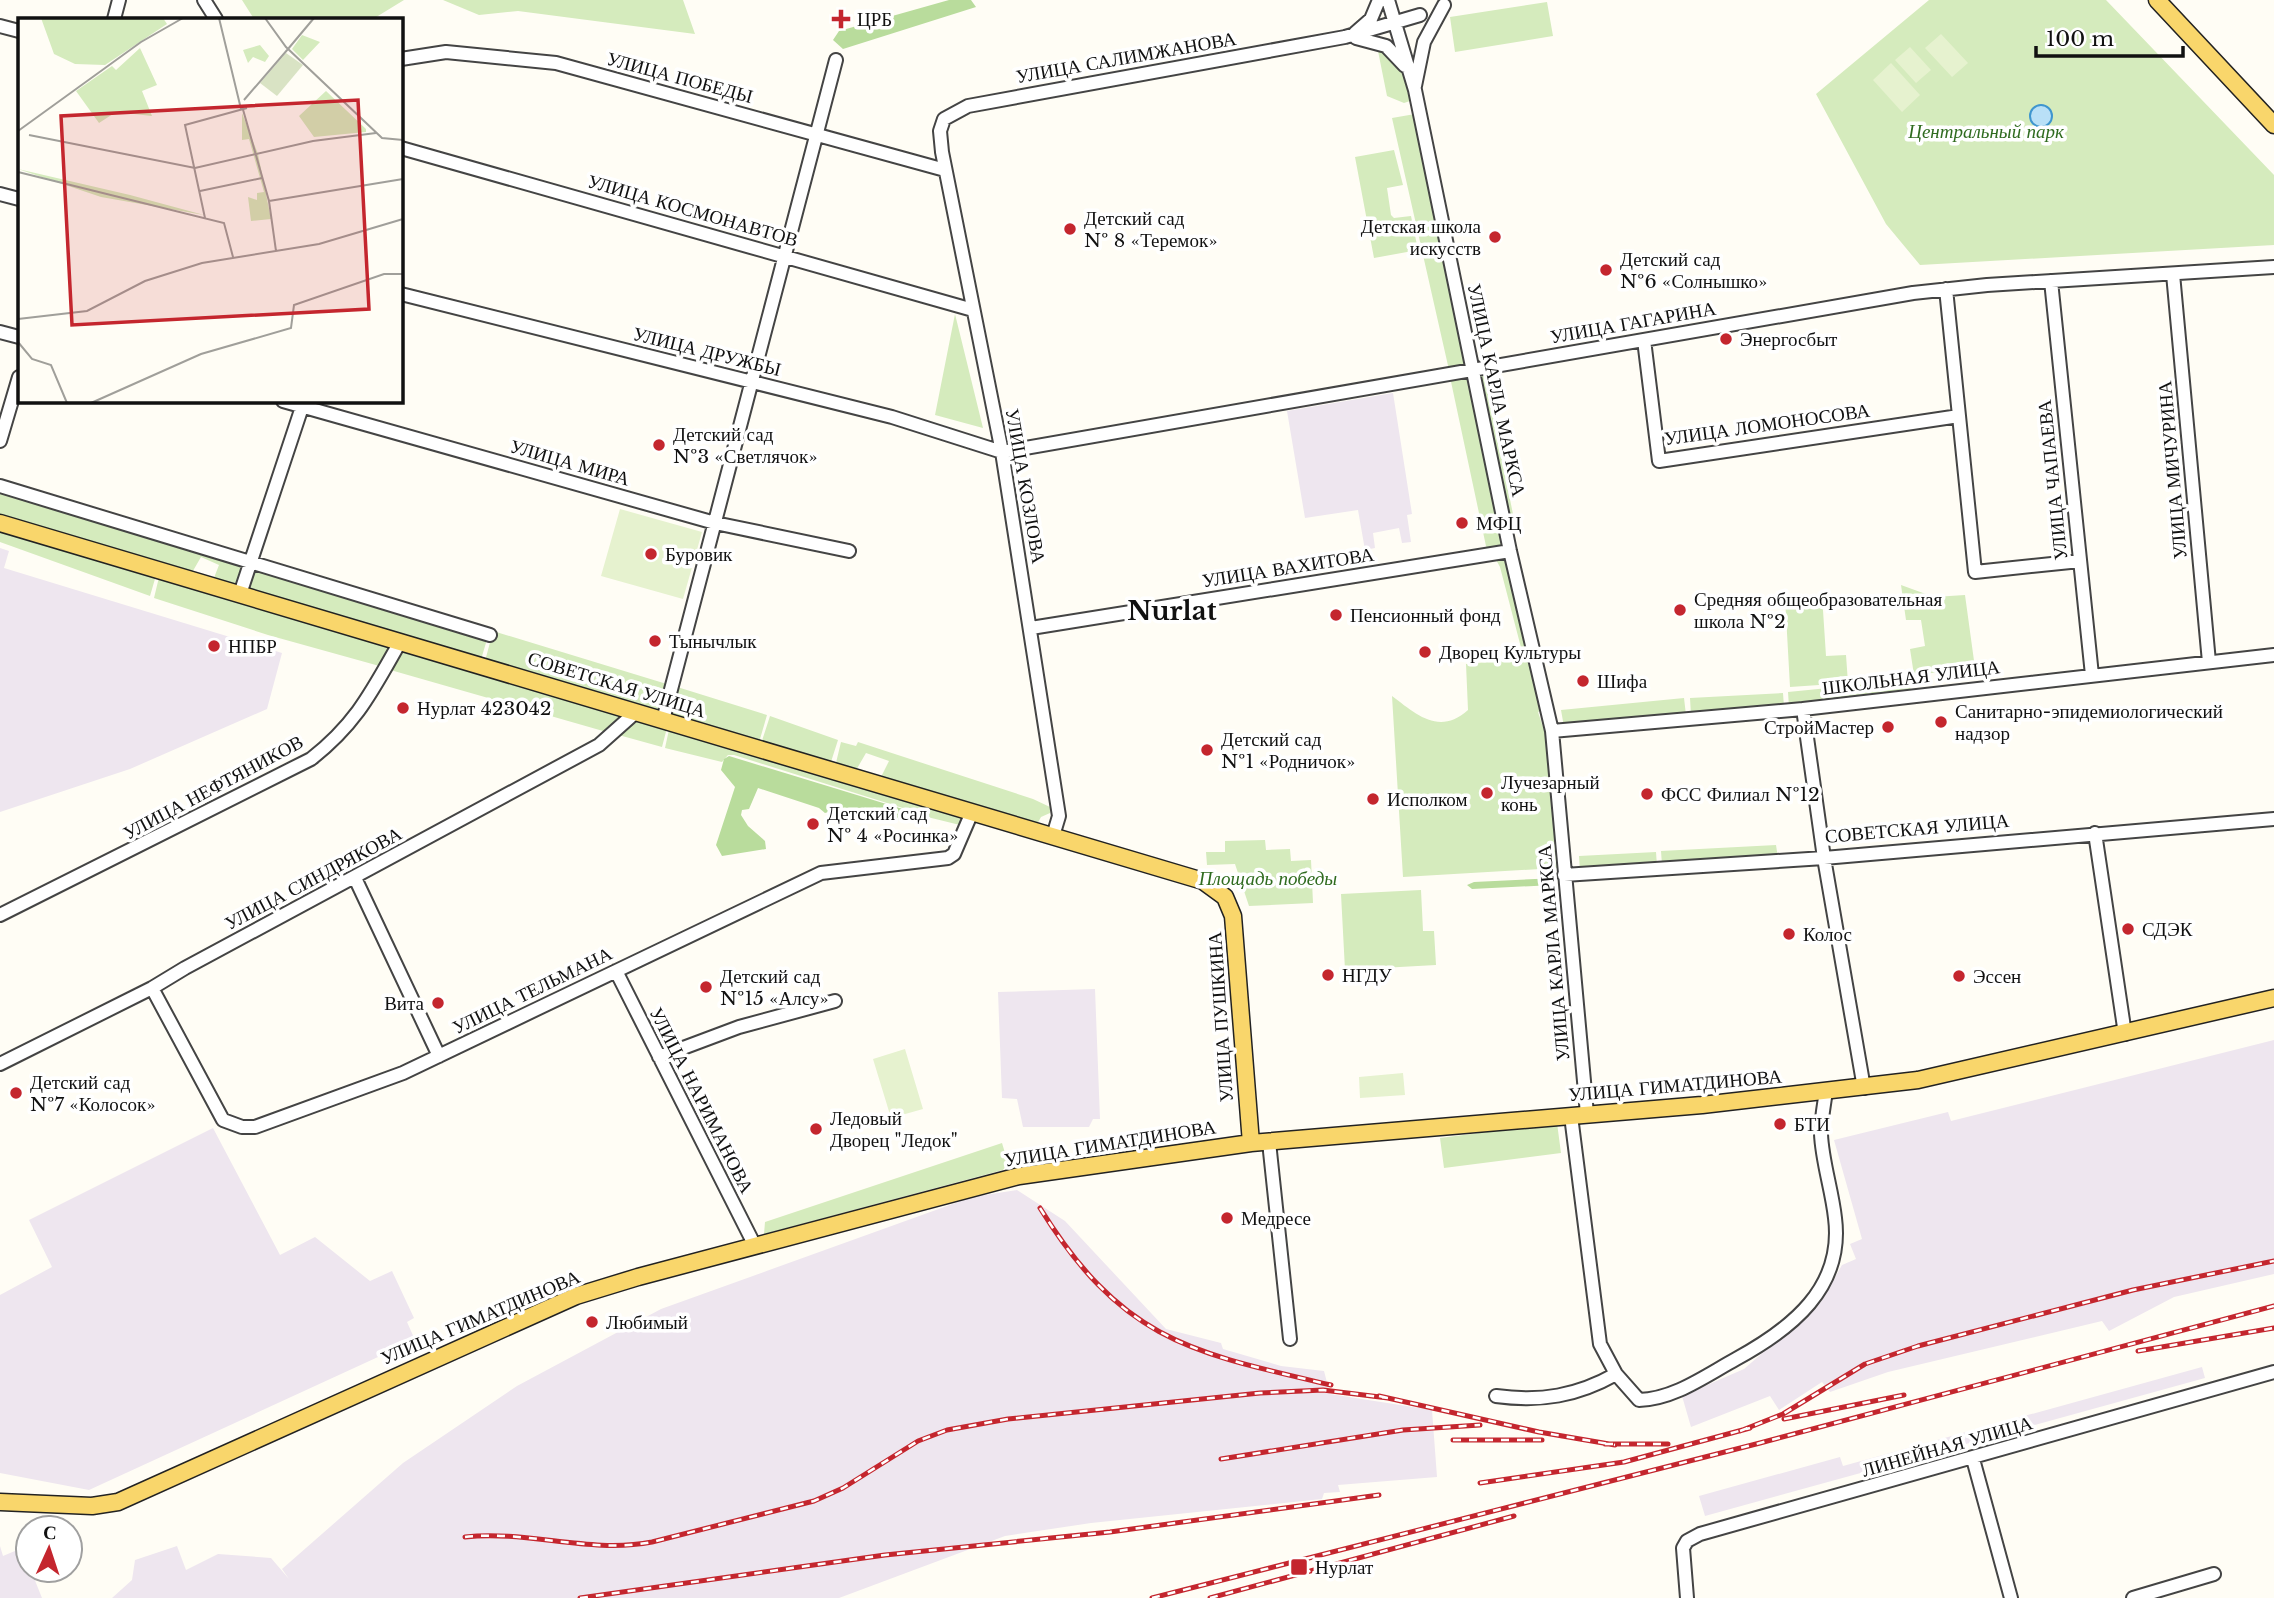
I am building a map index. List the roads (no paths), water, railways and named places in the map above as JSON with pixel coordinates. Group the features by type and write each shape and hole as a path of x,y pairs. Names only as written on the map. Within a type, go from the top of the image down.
{"main road":[{"path":"2157,0 2274,125"},
{"name":"СОВЕТСКАЯ УЛИЦА","path":"0,523 1191,877 1220,892"},
{"name":"УЛИЦА ПУШКИНА","path":"1220,892 1229,903 1235,925 1251,1143"},
{"name":"УЛИЦА ГИМАТДИНОВА","path":"0,1502 92,1506 118,1502 534,1312 638,1276 1019,1176 1251,1143 1864,1088 1959,1073 2274,998"}],"street":[{"path":"114,18 119,0"},
{"path":"204,0 215,18"},
{"path":"1345,37 1367,24 1379,0"},
{"path":"1389,0 1401,11 1420,15"},
{"name":"УЛИЦА КАРЛА МАРКСА","path":"1389,0 1415,90 1510,551 1552,731 1579,1115 1600,1344 1616,1374 1639,1400 1666,1397 1763,1344 1817,1296 1830,1271 1836,1239 1821,1134 1826,1091"},
{"name":"УЛИЦА САЛИМЖАНОВА","path":"941,145 944,119 961,107 1345,37 1433,12 1446,2"},
{"name":"УЛИЦА КАРЛА МАРКСА","path":"1415,90 1424,42 1446,2"},
{"path":"0,26 18,31"},
{"path":"1345,37 1371,40 1386,47 1411,75"},
{"name":"УЛИЦА ПОБЕДЫ","path":"402,59 446,52 556,62 945,170"},
{"path":"663,720 836,60"},
{"name":"УЛИЦА КОЗЛОВА","path":"941,145 1003,452 1059,816 1054,836"},
{"name":"УЛИЦА КОСМОНАВТОВ","path":"402,148 974,310"},
{"path":"0,194 18,199"},
{"name":"УЛИЦА ГАГАРИНА","path":"1003,452 1946,289 2274,267"},
{"name":"УЛИЦА МИЧУРИНА","path":"2173,274 2209,662"},
{"name":"УЛИЦА ЧАПАЕВА","path":"2051,281 2092,675"},
{"path":"1946,289 1975,572 2080,561"},
{"name":"УЛИЦА ДРУЖБЫ","path":"402,294 923,426 1003,452"},
{"path":"0,332 18,337"},
{"name":"УЛИЦА ЛОМОНОСОВА","path":"1644,340 1659,461 1959,416"},
{"path":"0,441 18,380"},
{"path":"240,594 303,403"},
{"name":"УЛИЦА МИРА","path":"303,403 715,523 849,551"},
{"path":"0,485 490,635"},
{"name":"УЛИЦА ВАХИТОВА","path":"1031,628 1510,551"},
{"name":"УЛИЦА НЕФТЯНИКОВ","path":"0,915 312,759 338,738 362,709 400,642"},
{"name":"ШКОЛЬНАЯ УЛИЦА","path":"1552,731 1803,709 2274,655"},
{"path":"1803,709 1824,858 1864,1088"},
{"name":"УЛИЦА СИНДРЯКОВА","path":"0,1064 152,988 598,745 636,712"},
{"name":"УЛИЦА ТЕЛЬМАНА","path":"152,988 223,1120 242,1128 255,1127 331,1101 439,1056 821,873 951,856 972,812"},
{"name":"СОВЕТСКАЯ УЛИЦА","path":"1564,875 1824,858 2274,819"},
{"path":"2095,833 2125,1034"},
{"path":"355,878 439,1056"},
{"name":"УЛИЦА НАРИМАНОВА","path":"615,971 755,1246"},
{"path":"659,1057 739,1027 835,1001"},
{"path":"1269,1142 1290,1339"},
{"name":"ЛИНЕЙНАЯ УЛИЦА","path":"1687,1598 1683,1548 1687,1541 1700,1534 2274,1372"},
{"path":"1496,1396 1546,1399 1571,1394 1616,1374"},
{"path":"1973,1459 2011,1598"},
{"path":"2133,1598 2214,1574"}],"water":[{"path":"2041,105 2049,108 2052,116 2049,124 2041,127 2033,124 2030,116 2033,108"}],"railway":[{"path":"1040,1208 1070,1252 1100,1287 1131,1313 1163,1334 1237,1362 1331,1385"},
{"path":"1740,1431 1783,1414 1865,1364 1918,1346 2133,1290 2274,1261"},
{"path":"1152,1598 1760,1443 2274,1306"},
{"path":"2138,1351 2274,1328"},
{"path":"465,1537 512,1537 605,1545 652,1542 814,1501 843,1488 918,1441 947,1430 1008,1419 1260,1393 1323,1390 1388,1398"},
{"path":"1784,1419 1904,1395"},
{"path":"1379,1396 1539,1432 1615,1445"},
{"path":"1221,1459 1403,1430 1480,1425"},
{"path":"1480,1483 1624,1462 1750,1428"},
{"path":"1453,1440 1542,1440"},
{"path":"1605,1444 1668,1444"},
{"path":"580,1598 885,1555 1110,1532 1379,1495"},
{"path":"1210,1598 1514,1516"}],"place":[{"name":"ЦРБ","path":"841,19"},
{"name":"Детский сад № 8 «Теремок»","path":"1070,229"},
{"name":"Детская школа искусств","path":"1495,237"},
{"name":"Детский сад №6 «Солнышко»","path":"1606,270"},
{"name":"Энергосбыт","path":"1726,339"},
{"name":"Детский сад №3 «Светлячок»","path":"659,445"},
{"name":"МФЦ","path":"1462,523"},
{"name":"Буровик","path":"651,554"},
{"name":"Средняя общеобразовательная школа №2","path":"1680,610"},
{"name":"Пенсионный фонд","path":"1336,615"},
{"name":"Тынычлык","path":"655,641"},
{"name":"НПБР","path":"214,646"},
{"name":"Дворец Культуры","path":"1425,652"},
{"name":"Шифа","path":"1583,681"},
{"name":"Нурлат 423042","path":"403,708"},
{"name":"Санитарно-эпидемиологический надзор","path":"1941,722"},
{"name":"СтройМастер","path":"1888,727"},
{"name":"Детский сад №1 «Родничок»","path":"1207,750"},
{"name":"Лучезарный конь","path":"1487,793"},
{"name":"ФСС Филиал №12","path":"1647,794"},
{"name":"Исполком","path":"1373,799"},
{"name":"Детский сад № 4 «Росинка»","path":"813,824"},
{"name":"СДЭК","path":"2128,929"},
{"name":"Колос","path":"1789,934"},
{"name":"НГДУ","path":"1328,975"},
{"name":"Эссен","path":"1959,976"},
{"name":"Детский сад №15 «Алсу»","path":"706,987"},
{"name":"Вита","path":"438,1003"},
{"name":"Детский сад №7 «Колосок»","path":"16,1093"},
{"name":"БТИ","path":"1780,1124"},
{"name":"Ледовый Дворец \"Ледок\"","path":"816,1129"},
{"name":"Медресе","path":"1227,1218"},
{"name":"Любимый","path":"592,1322"},
{"name":"Нурлат","path":"1299,1567"}],"district":[{"name":"Nurlat","path":"1172,611"}],"park label":[{"name":"Центральный парк","path":"1986,131"},
{"name":"Площадь победы","path":"1268,878"}]}
